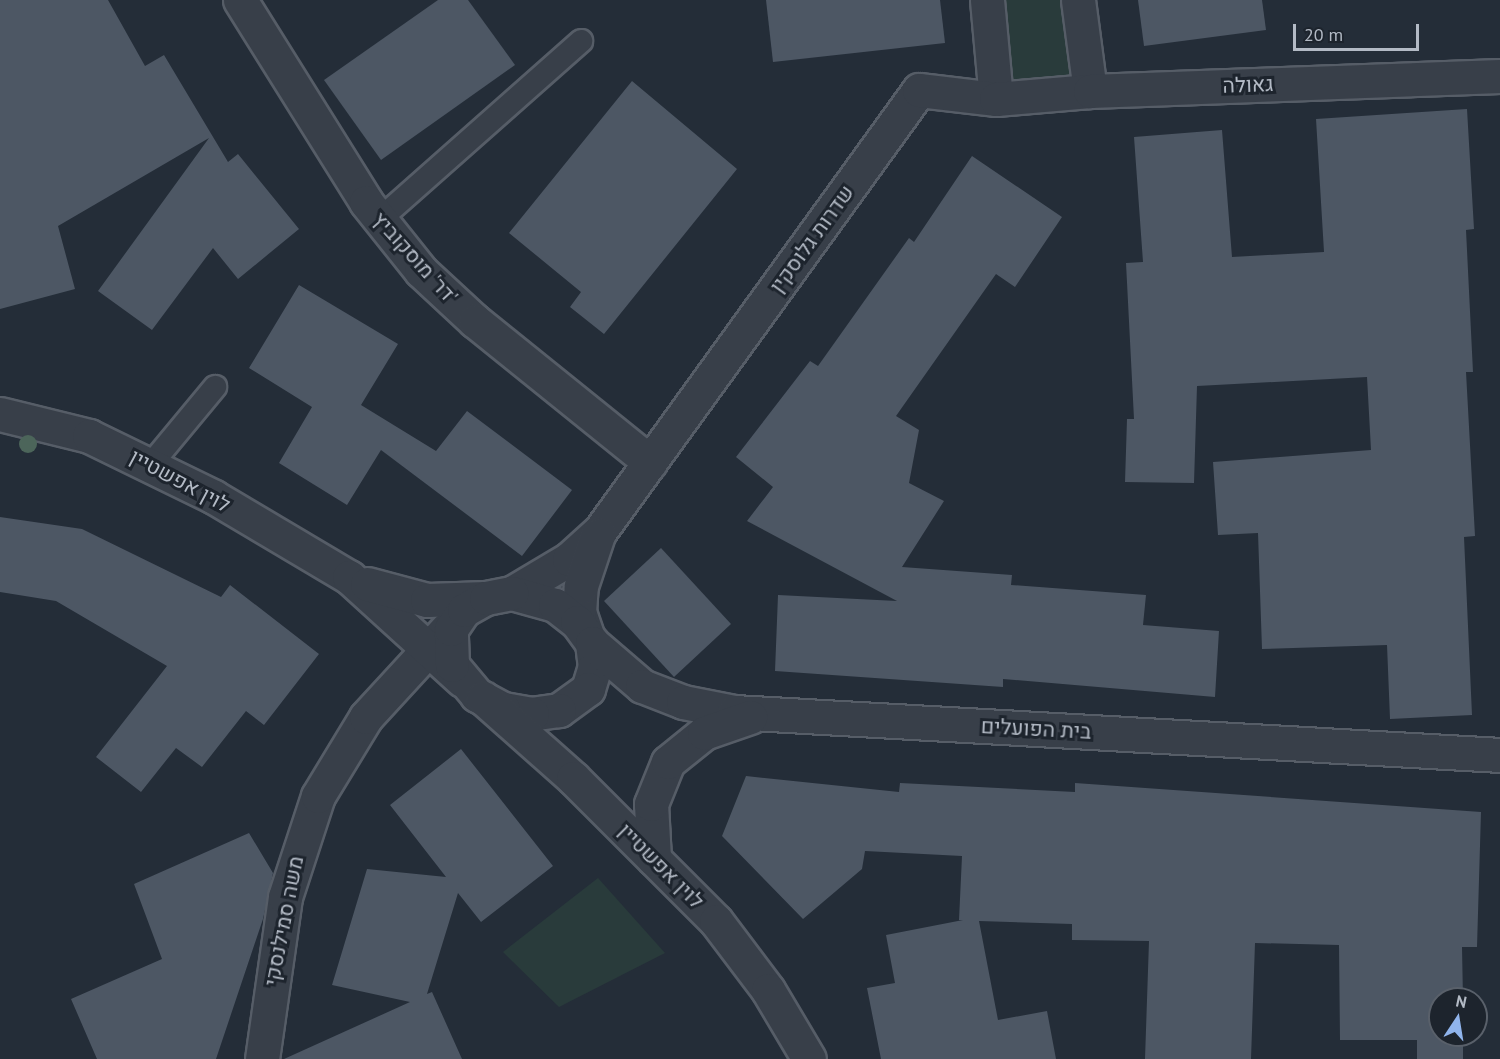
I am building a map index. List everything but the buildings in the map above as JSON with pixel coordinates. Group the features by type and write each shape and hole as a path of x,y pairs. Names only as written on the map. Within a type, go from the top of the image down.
{"street":[{"name":"דר' מוסקוביץ'","path":"240,0 379,220 455,305 650,462"},
{"path":"987,0 996,99"},
{"path":"1078,0 1090,91"},
{"name":"גאולה","path":"996,99 1090,91 1500,76"},
{"name":"שדרות גלוסקין","path":"499,596 569,559 600,531 920,90 996,99"},
{"name":"לוין אפשטיין","path":"0,414 89,436 152,463 349,577 429,646 654,859 742,952 809,1059"},
{"name":"שדרות גלוסקין","path":"589,638 579,612 581,586 600,531"},
{"name":"לוין אפשטיין","path":"349,577 427,600 499,596"},
{"path":"499,596 555,605 589,638 593,678 570,705 546,713 518,713 472,689 450,653 457,619 499,596"},
{"name":"משה סמילנסקי","path":"262,1059 285,897 318,796 366,717 429,646 457,619"},
{"name":"בית הפועלים","path":"589,638 624,675 662,695 707,708 763,714 1500,755"},
{"path":"654,859 651,804 668,762 704,733 763,714"}],"lane":[{"path":"379,220 581,42"},
{"path":"152,463 215,387"}],"shaded area":[{"path":"995,0 1066,0 1078,89 1006,94"},
{"path":"598,878 665,953 559,1007 503,952"}]}
